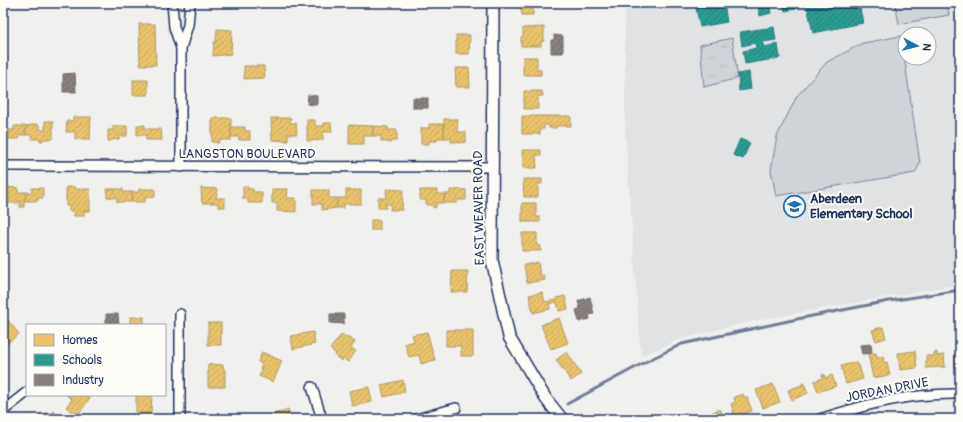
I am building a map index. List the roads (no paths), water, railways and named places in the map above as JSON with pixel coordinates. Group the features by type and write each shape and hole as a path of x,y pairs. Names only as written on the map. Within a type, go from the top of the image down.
{"street":[{"path":"172,3 174,27 181,48"},
{"path":"181,167 181,48 188,25 190,3"},
{"name":"EAST WEAVER ROAD","path":"493,3 492,260 509,337 546,399 562,419"},
{"name":"LANGSTON BOULEVARD","path":"3,166 492,167"},
{"path":"180,314 180,419"},
{"path":"312,387 322,419"},
{"path":"3,411 26,393"},
{"name":"JORDAN DRIVE","path":"820,419 863,405 906,397 936,394 960,394"},
{"path":"416,419 456,408"}],"waterway":[{"path":"567,404 682,344 889,301 960,290"}],"place":[{"name":"Aberdeen Elementary School","path":"795,206"}]}
